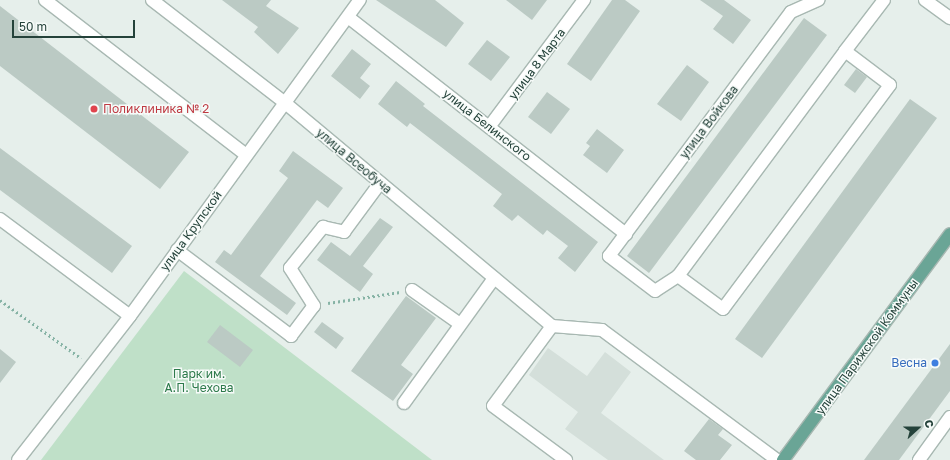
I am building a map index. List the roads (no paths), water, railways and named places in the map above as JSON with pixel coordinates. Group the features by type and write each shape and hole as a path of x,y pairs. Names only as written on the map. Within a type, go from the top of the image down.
{"main road":[{"name":"улица Парижской Коммуны","path":"783,460 950,234"}],"street":[{"name":"улица Всеобуча","path":"152,0 284,102 552,326"},
{"name":"улица Крупской","path":"18,460 130,316 284,102 360,0"},
{"name":"улица 8 Марта","path":"489,127 584,0"},
{"name":"улица Войкова","path":"678,276 655,291 609,256 791,12 818,0"},
{"path":"845,51 890,85 723,309 678,276 845,51 884,0"},
{"path":"925,0 950,18"},
{"path":"51,2 246,155"},
{"name":"улица Белинского","path":"348,17 626,234"},
{"path":"177,250 291,336 314,306 290,268 323,227 344,232 380,183"},
{"path":"0,219 130,316"},
{"path":"404,402 494,278"},
{"path":"412,290 460,324"},
{"path":"566,460 493,406 552,326 602,330 777,460"},
{"path":"919,460 950,417"}],"place":[{"name":"Поликлиника № 2","path":"94,109"},
{"name":"Весна","path":"935,363"}],"park label":[{"name":"Парк им. А.П. Чехова","path":"199,381"}]}
